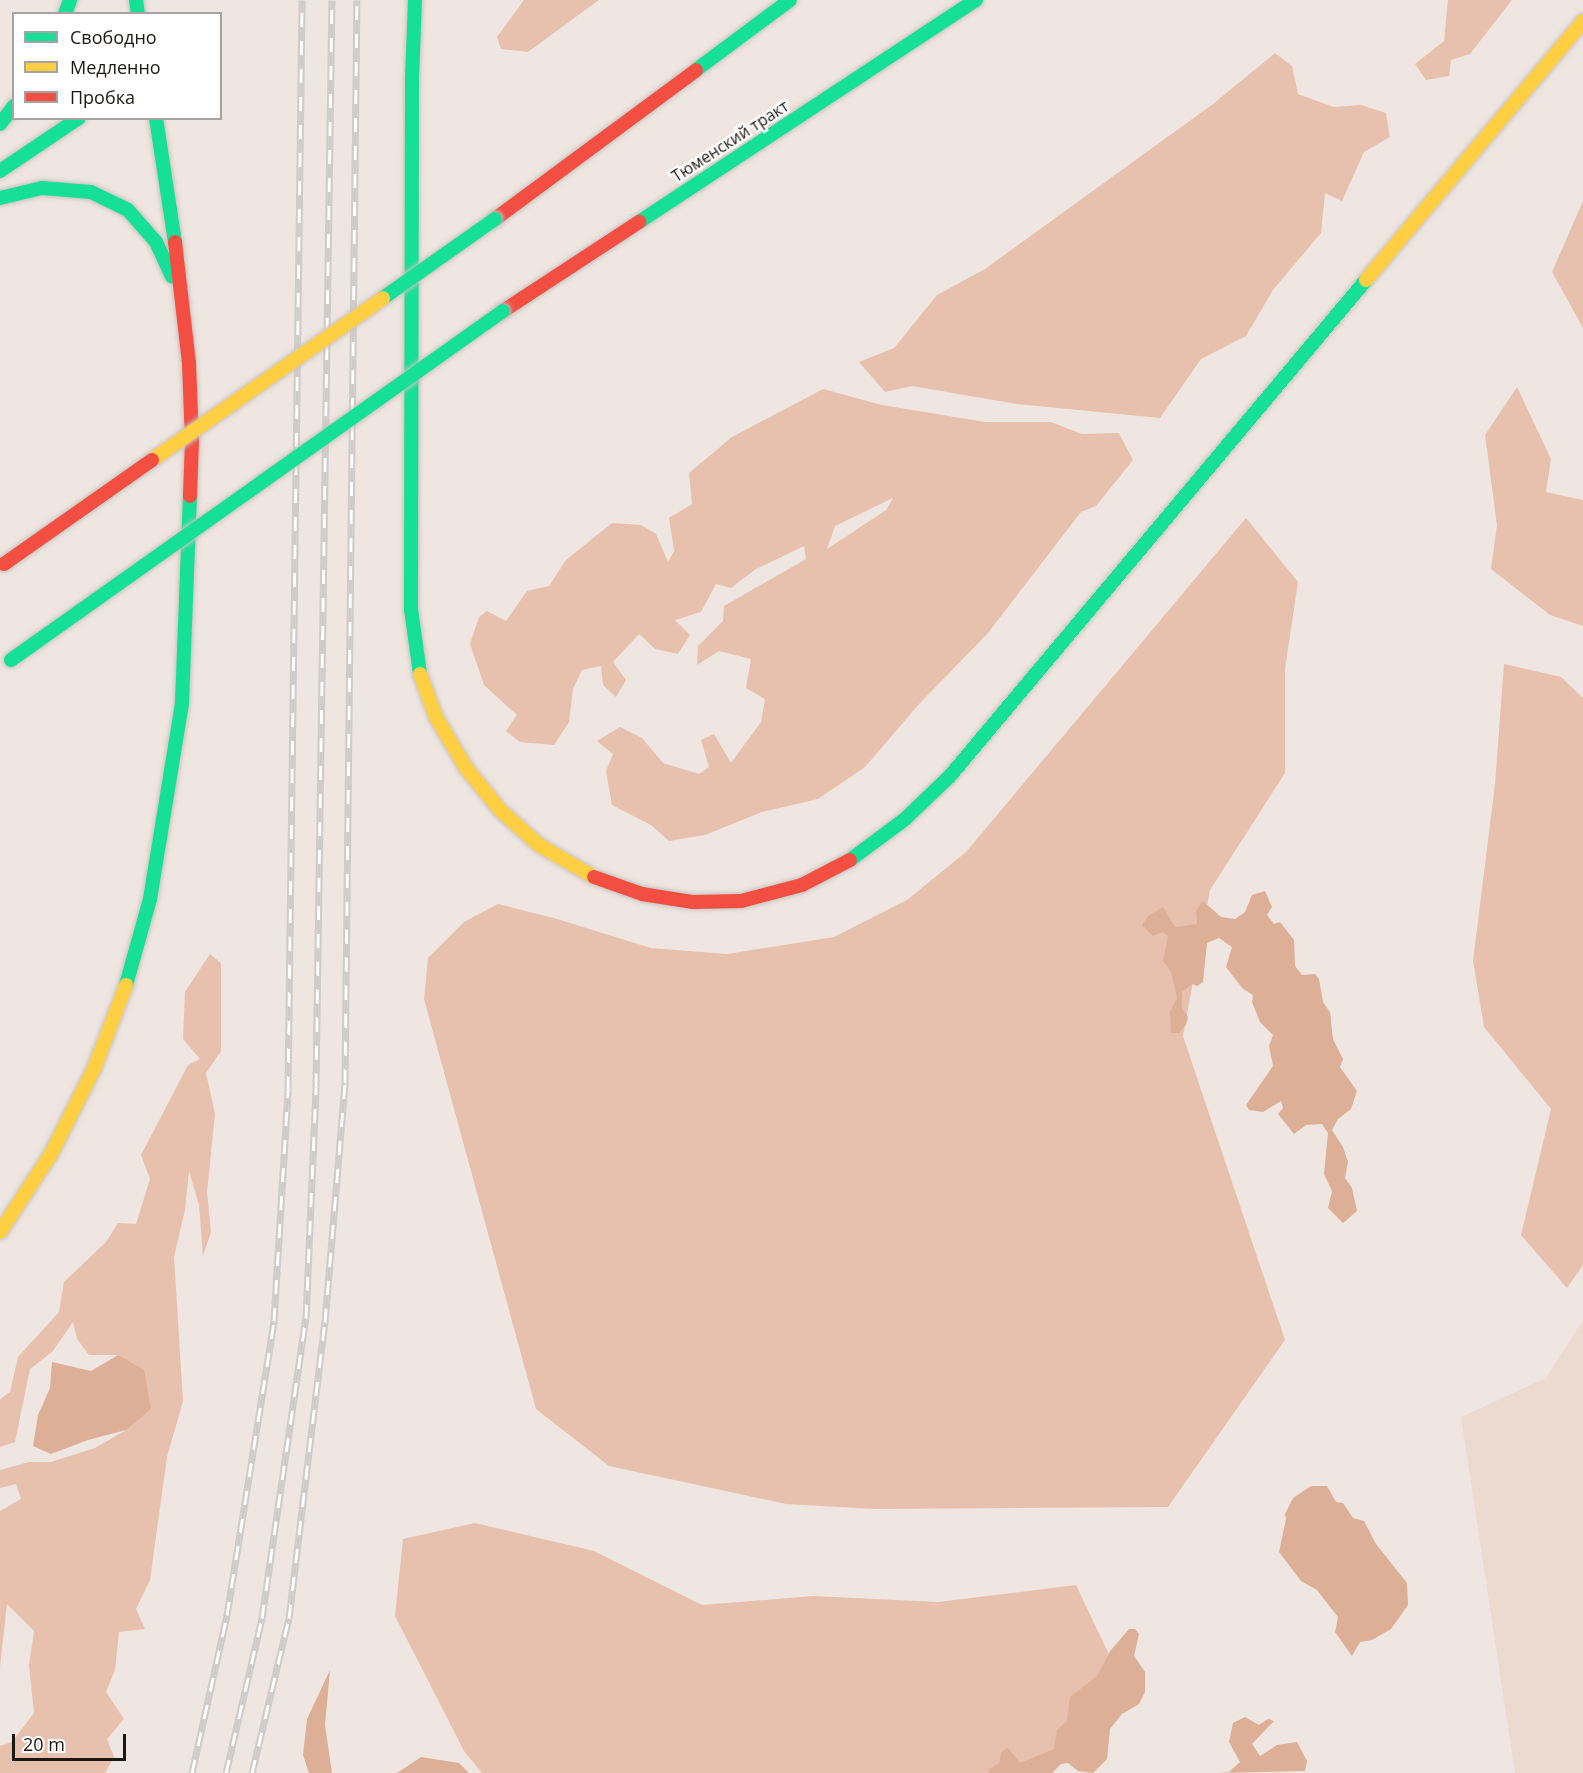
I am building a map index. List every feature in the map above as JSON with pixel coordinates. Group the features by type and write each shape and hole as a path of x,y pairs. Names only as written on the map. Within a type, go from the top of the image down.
{"main road":[{"path":"415,0 412,77 411,609 417,665 436,717 466,768 500,810 538,845 589,875 642,894 693,902 741,901 802,885 857,856 905,819 950,776 1583,21"},
{"path":"2,566 495,219 790,0"},
{"name":"Тюменский тракт","path":"6,665 503,311 976,0"},
{"path":"0,124 12,109"},
{"path":"0,171 76,120"},
{"path":"0,1232 51,1154 94,1069 129,976 150,899 182,703 192,441 184,303 156,120"},
{"path":"0,198 42,188 91,192 128,210 156,242 184,303"}],"shaded area":[{"path":"524,0 599,0 528,52 501,49 497,37"},
{"path":"1448,0 1512,0 1470,54 1451,60 1449,76 1426,80 1415,64 1444,41"},
{"path":"1275,53 1292,66 1298,94 1334,107 1361,105 1386,113 1390,137 1364,152 1342,201 1325,193 1321,233 1273,290 1246,336 1201,359 1160,418 1017,404 912,386 885,392 859,362 894,348 937,295 985,269 1213,104"},
{"path":"1583,201 1583,328 1552,272"},
{"path":"1517,387 1551,459 1546,492 1583,500 1583,626 1550,615 1491,569 1497,525 1485,435"},
{"path":"823,389 882,405 985,422 1051,422 1082,434 1119,433 1133,460 1096,506 1081,512 988,633 920,703 865,767 818,799 762,812 705,835 669,841 651,825 612,805 606,771 613,754 597,741 620,727 642,738 663,763 699,774 709,767 701,740 714,734 731,763 761,722 765,699 746,688 751,659 719,651 697,665 698,646 723,621 724,606 806,559 804,546 756,569 731,588 716,584 701,612 675,620 690,635 678,654 655,649 639,634 613,662 626,680 616,697 603,685 601,666 582,670 573,689 569,722 554,745 520,742 506,731 517,715 484,685 470,644 479,617 487,611 506,621 527,591 549,586 566,560 612,523 641,525 656,534 668,562 674,551 669,518 692,504 689,473 732,437","holes":["893,498 886,510 827,549 835,526"]},
{"path":"1246,518 1298,582 1285,669 1285,773 1210,890 1183,1036 1285,1340 1168,1507 875,1509 786,1504 609,1466 536,1409 424,999 428,958 464,922 498,904 557,919 651,948 727,954 834,937 907,900 966,852"},
{"path":"1504,664 1561,677 1583,698 1583,1265 1567,1288 1521,1235 1551,1109 1484,1027 1473,961 1495,784"},
{"path":"1265,891 1272,907 1267,915 1274,924 1280,922 1294,940 1295,966 1302,975 1315,974 1319,979 1323,1002 1330,1012 1333,1039 1343,1059 1340,1067 1357,1091 1351,1109 1338,1119 1332,1130 1343,1147 1348,1162 1345,1178 1352,1188 1357,1211 1343,1223 1328,1208 1332,1191 1324,1174 1328,1133 1322,1124 1306,1125 1294,1134 1278,1114 1283,1108 1281,1101 1263,1112 1249,1110 1246,1105 1273,1066 1269,1046 1273,1035 1260,1022 1252,1002 1253,995 1243,989 1226,967 1232,947 1219,938 1207,943 1203,982 1197,986 1192,984 1182,992 1182,1008 1188,1017 1186,1025 1179,1033 1171,1033 1170,1011 1177,998 1171,972 1163,961 1168,936 1163,932 1153,936 1142,925 1148,916 1163,907 1175,927 1197,924 1196,910 1203,901 1221,917 1235,919 1245,912 1252,895"},
{"path":"210,954 221,963 221,1051 206,1073 215,1114 207,1192 211,1232 203,1256 199,1205 189,1171 185,1210 174,1257 183,1401 167,1457 150,1580 136,1609 145,1629 119,1632 115,1670 106,1692 124,1719 107,1739 114,1757 105,1773 0,1773 0,1746 12,1742 34,1713 29,1665 34,1631 7,1604 0,1667 0,1511 21,1499 16,1484 0,1488 0,1470 29,1462 51,1462 95,1448 126,1430 118,1355 89,1355 77,1339 73,1322 52,1352 30,1369 15,1442 0,1447 0,1399 10,1392 18,1357 59,1312 64,1282 106,1242 118,1223 136,1224 150,1179 141,1155 188,1065 200,1059 183,1039 185,992"},
{"path":"1583,1320 1583,1773 1515,1773 1461,1417 1546,1378"},
{"path":"118,1355 144,1370 151,1409 126,1430 88,1440 51,1454 33,1446 38,1415 50,1388 52,1362 91,1371"},
{"path":"1311,1486 1327,1486 1336,1502 1343,1503 1353,1518 1364,1521 1376,1544 1407,1583 1408,1605 1391,1629 1372,1640 1360,1642 1352,1656 1335,1632 1338,1617 1317,1590 1301,1581 1279,1552 1285,1514 1293,1498"},
{"path":"475,1523 594,1551 702,1605 813,1596 938,1602 1076,1585 1114,1665 1047,1773 482,1773 464,1751 395,1616 403,1539"},
{"path":"1129,1629 1135,1629 1139,1634 1134,1656 1145,1672 1145,1692 1139,1704 1122,1714 1110,1729 1107,1759 1093,1773 1078,1771 1068,1763 1061,1764 1052,1773 989,1773 988,1770 999,1763 1001,1753 1007,1747 1020,1763 1054,1749 1057,1730 1067,1721 1070,1697 1097,1676 1111,1650"},
{"path":"330,1670 325,1725 332,1773 309,1773 303,1755 307,1719"},
{"path":"1245,1717 1259,1725 1268,1719 1274,1721 1252,1744 1260,1756 1277,1745 1297,1742 1307,1761 1305,1771 1218,1773 1229,1772 1240,1762 1229,1742 1233,1723"},
{"path":"421,1757 459,1763 469,1773 397,1773"}],"railway":[{"path":"192,1773 227,1615 274,1321 288,1090 302,0"},
{"path":"226,1773 262,1618 306,1318 316,1087 332,0"},
{"path":"252,1773 289,1618 325,1322 345,1083 357,0"}],"traffic: fast":[{"path":"66,12 70,0"},
{"path":"136,0 138,12"},
{"path":"415,0 412,77 411,609 420,674"},
{"path":"696,70 790,0"},
{"path":"639,222 976,0"},
{"path":"0,124 12,109"},
{"path":"0,171 76,120"},
{"path":"156,120 175,242"},
{"path":"0,198 42,188 91,192 128,210 156,242 172,276"},
{"path":"383,298 495,219"},
{"path":"850,860 905,819 950,776 1366,280"},
{"path":"11,660 503,311"},
{"path":"126,985 150,899 182,703 190,496"}],"traffic: slow":[{"path":"1366,280 1583,21"},
{"path":"152,460 383,298"},
{"path":"420,674 436,717 466,768 500,810 539,845 594,877"},
{"path":"0,1232 51,1154 94,1069 126,985"}],"traffic: jam":[{"path":"495,219 696,70"},
{"path":"503,311 639,222"},
{"path":"175,242 189,363 192,441 190,496"},
{"path":"4,564 152,460"},
{"path":"594,877 642,894 693,902 741,901 802,885 850,860"}]}
